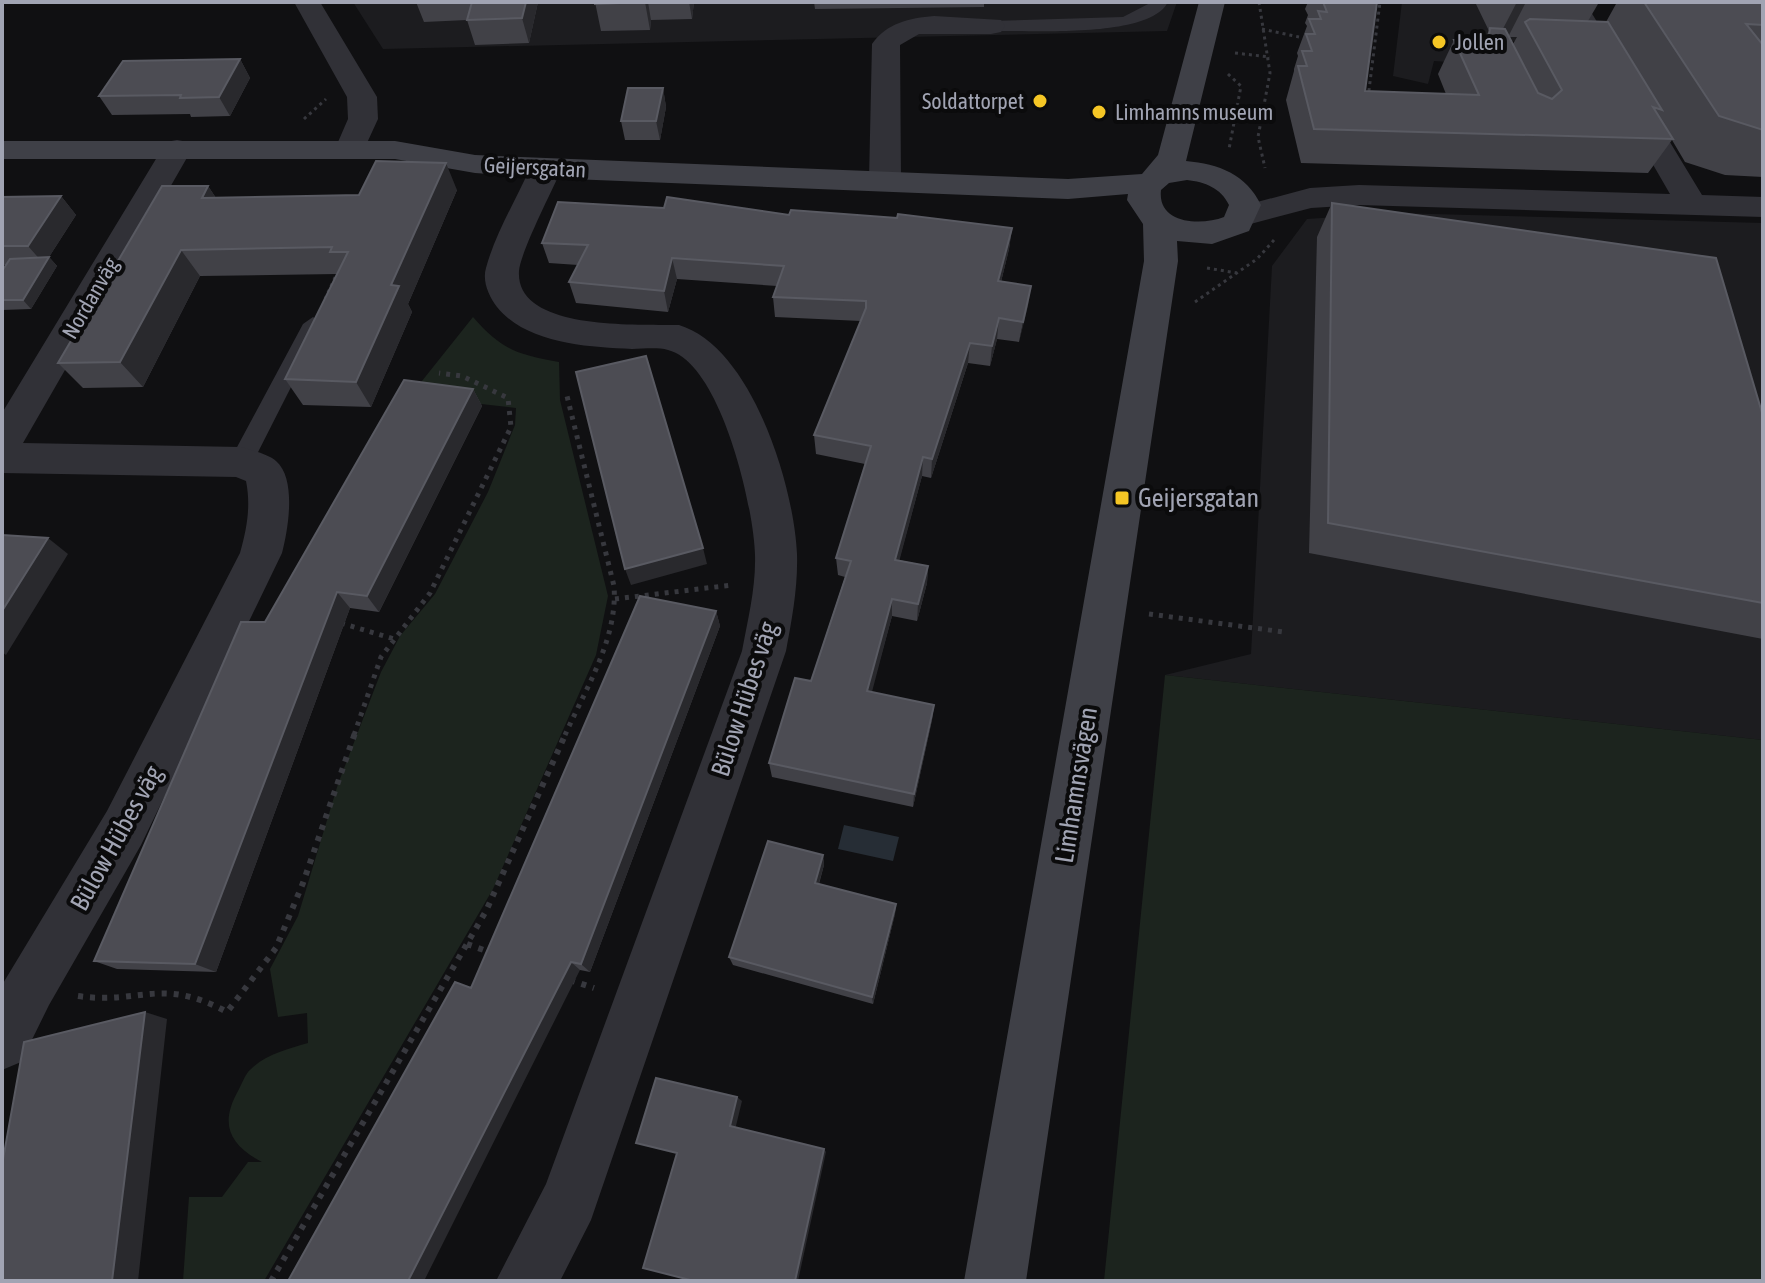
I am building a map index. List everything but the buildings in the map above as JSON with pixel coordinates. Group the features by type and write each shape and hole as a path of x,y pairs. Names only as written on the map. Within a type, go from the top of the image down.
{"main road":[{"path":"1153,199 1173,157 1188,107 1212,2"},
{"path":"1155,288 1173,263 1213,234 1237,224 1236,180 1210,159 1210,147 1188,107"},
{"name":"Geijersgatan","path":"2,150 395,150 475,164 1068,189 1153,199 1185,233 1213,234"},
{"path":"1153,199 1187,170 1236,180"},
{"name":"Limhamnsvägen","path":"995,1281 1161,261 1153,199"}],"street":[{"path":"307,2 362,97 363,119 350,149"},
{"path":"1576,9 1610,16"},
{"path":"1576,9 1592,49 1692,205"},
{"path":"885,180 886,44 893,32 909,27 991,26"},
{"name":"Nordanväg","path":"2,446 177,149"},
{"name":"Bülow Hübes väg","path":"527,1281 570,1199 764,651 775,578 775,540 757,455 721,381 695,347 679,338 562,329 537,323 508,303 501,285 502,270 546,168"},
{"path":"1236,180 1310,198 1359,195 1763,207"},
{"path":"2,458 241,462"},
{"name":"Bülow Hübes väg","path":"2,1043 30,986 131,817 261,553 271,522 270,494 263,472 241,462"}],"lane":[{"path":"991,26 1126,22 1157,8 1160,2"},
{"path":"241,462 313,324"}],"path":[{"path":"1259,2 1270,57 1269,83 1256,151 1263,167 1275,177"},
{"path":"1367,107 1380,2"},
{"path":"1262,29 1299,37"},
{"path":"1224,51 1270,57"},
{"path":"1219,68 1241,86 1228,144 1236,180 1263,167"},
{"path":"291,149 299,124 331,95"},
{"path":"1192,318 1195,302 1259,261 1267,250"},
{"path":"313,324 343,261"},
{"path":"1201,267 1238,273"},
{"path":"30,986 93,999 164,990 197,996 227,1012 276,948 303,883 381,657 430,593 468,521 511,427 508,398 462,376 439,373"},
{"path":"271,1281 467,944 537,803 607,641 616,612 615,599 567,396"},
{"path":"615,599 666,590 706,590 775,578"},
{"path":"1151,598 1149,614 1284,632"},
{"path":"327,622 394,639"},
{"path":"467,944 505,958"},
{"path":"558,976 640,1002"}],"shaded area":[{"path":"353,2 1177,2 1167,31 383,49"},
{"name":"Jollen","path":"1402,2 1555,2 1576,44 1483,40 1469,51 1465,63 1434,61 1428,84 1393,76"},
{"path":"1395,213 1763,223 1763,740 1165,675 1251,654 1272,266 1307,219"},
{"path":"473,317 493,337 511,349 559,362 560,400 608,596 596,655 493,889 264,1281 183,1281 189,1197 222,1197 248,1162 262,1162 235,1141 229,1124 232,1103 244,1079 263,1059 308,1043 307,1013 278,1017 270,969 298,916 338,784 381,672 400,636 435,594 488,492 515,425 516,408 410,396"},
{"path":"1165,675 1763,740 1763,1281 1104,1281"},
{"path":"844,825 899,837 893,861 838,849"}],"place":[{"name":"Jollen","path":"1439,42"},
{"name":"Soldattorpet","path":"1040,101"},
{"name":"Limhamns museum","path":"1099,112"},
{"name":"Geijersgatan","path":"1122,498"}]}
